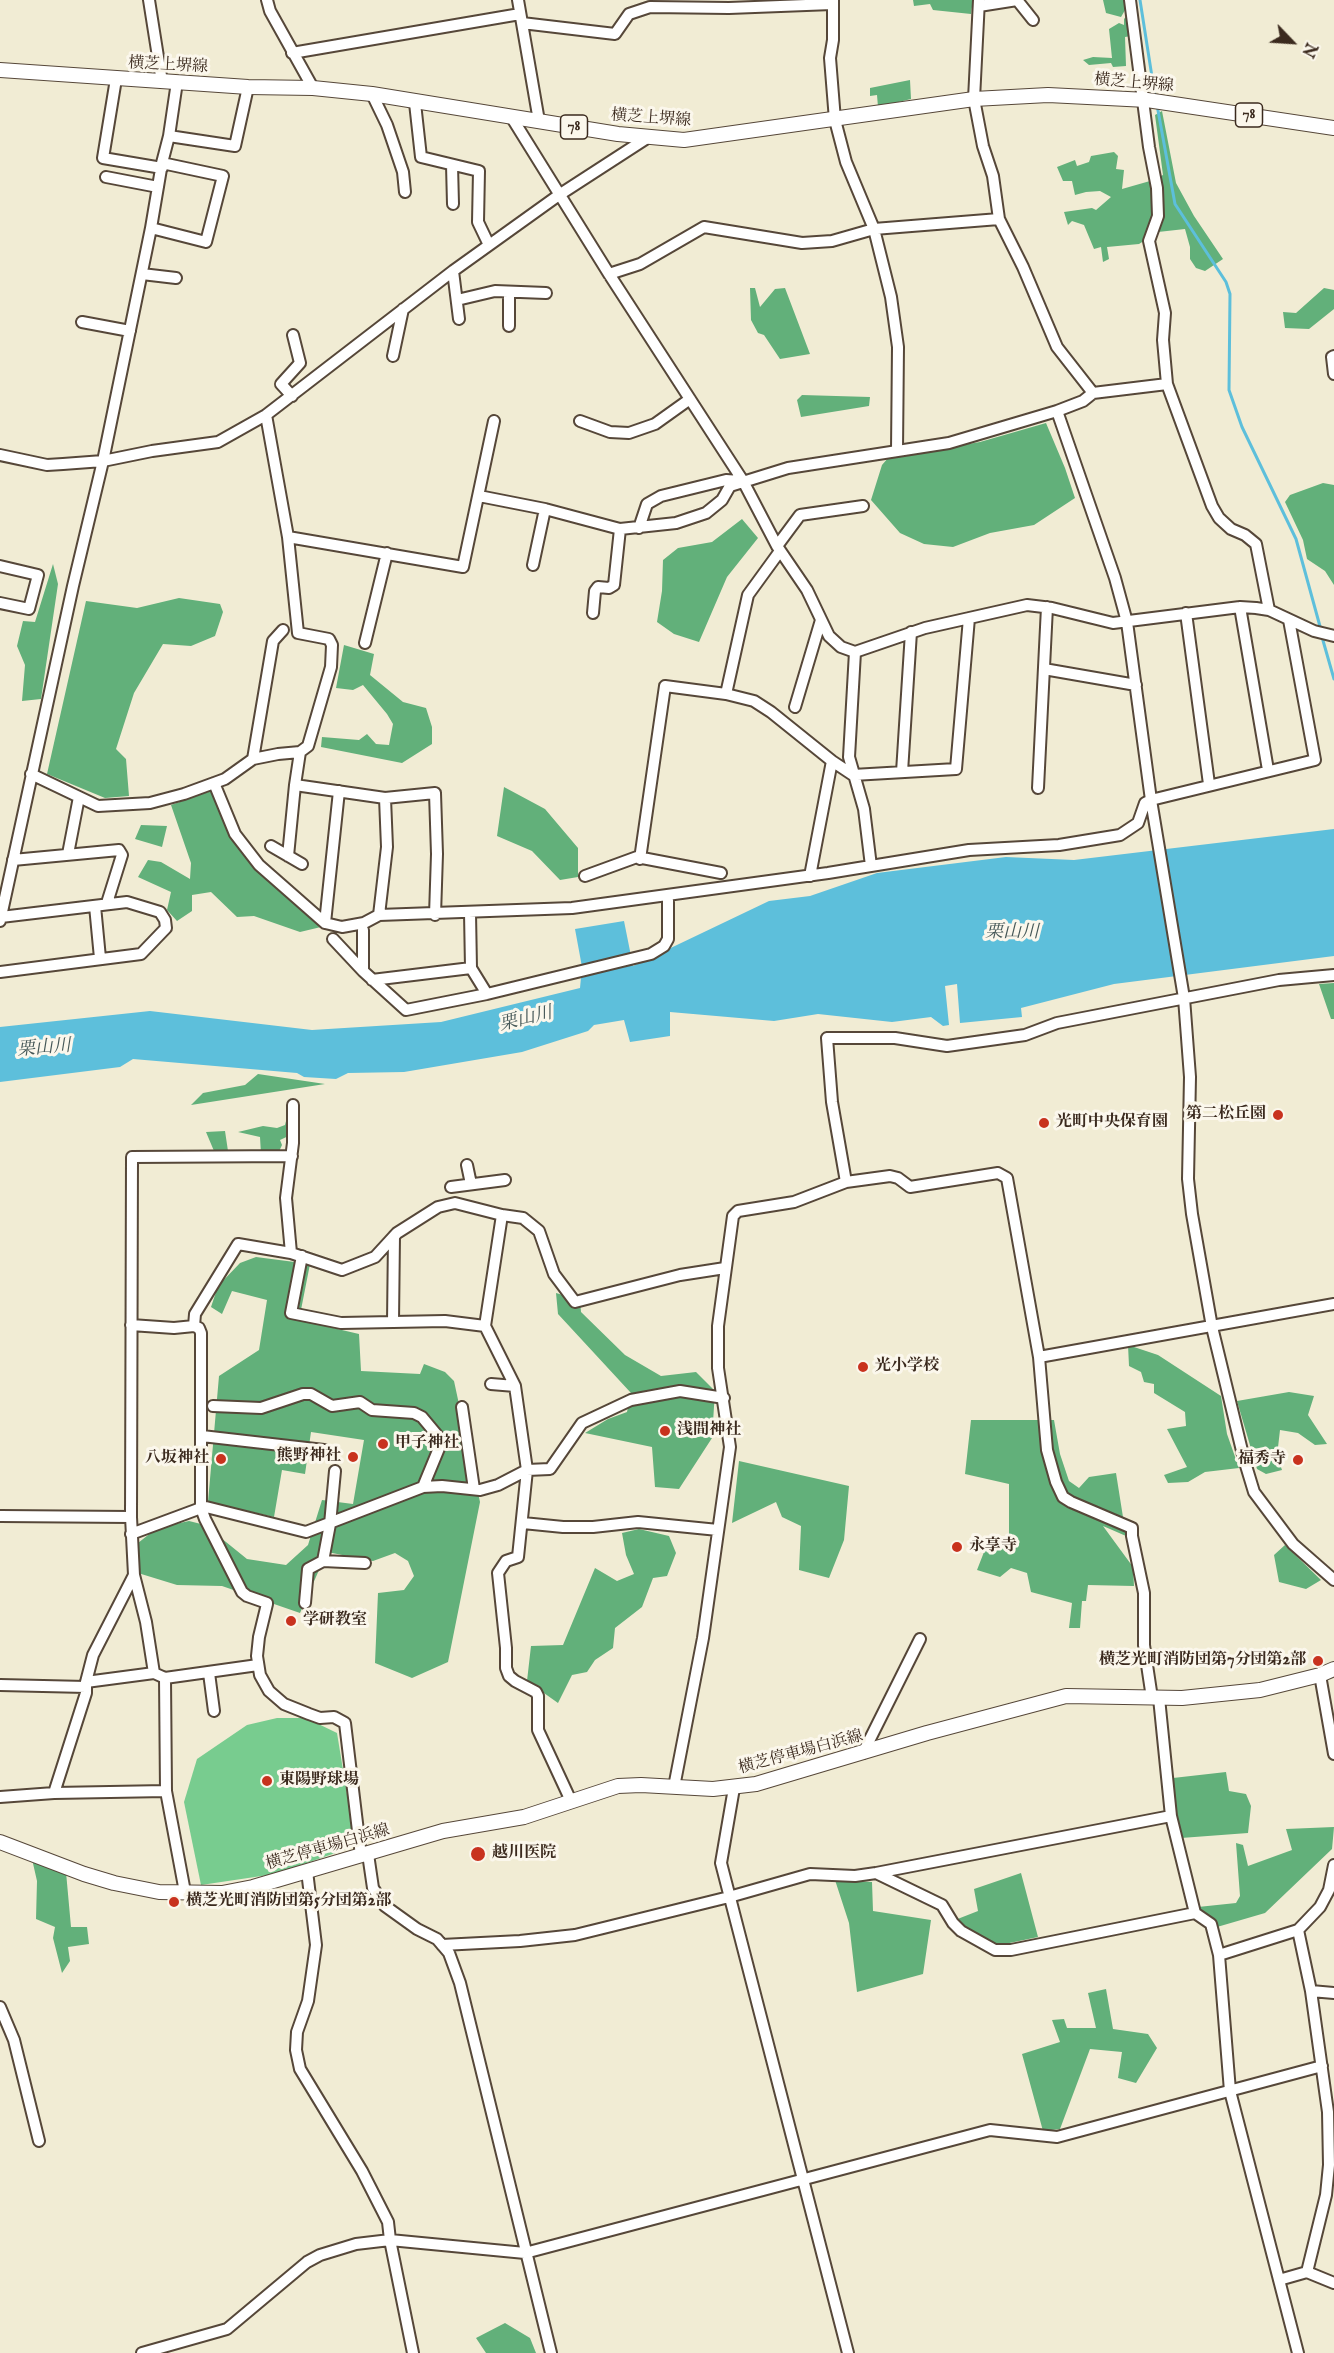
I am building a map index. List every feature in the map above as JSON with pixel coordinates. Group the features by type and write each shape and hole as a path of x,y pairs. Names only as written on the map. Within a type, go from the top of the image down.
{"main road":[{"name":"横芝上堺線","path":"0,70 248,87 313,88 372,94 415,103 647,138 684,140 974,99 1047,95 1146,99 1334,128"},
{"name":"横芝停車場白浜線","path":"0,1842 114,1883 159,1892 222,1893 307,1872 443,1831 524,1817 618,1786 734,1788 756,1784 1034,1703 1066,1696 1156,1698 1260,1690 1320,1676 1334,1669"}],"street":[{"path":"149,0 162,82"},
{"path":"267,0 270,11 313,88"},
{"path":"518,0 539,121"},
{"path":"1033,20 1017,0 979,3 974,99 983,146 993,176 999,219 1023,267 1057,347 1093,393"},
{"path":"1130,0 1146,99 1149,147 1158,188 1158,216 1149,241 1165,313 1163,340 1167,384 1212,506 1219,518 1231,529 1245,535 1256,544 1269,610"},
{"path":"292,53 521,18 615,34 629,14 650,7 729,8 832,2 833,40 830,58 835,120 846,162 874,229 891,297 898,348 897,450"},
{"path":"116,79 103,158 223,176 206,242 151,228"},
{"path":"0,972 141,954 165,928 165,920 160,912 127,902 0,919 103,461 169,136 177,82"},
{"path":"169,136 235,146 248,87"},
{"path":"372,94 387,125 403,172 405,192"},
{"path":"415,103 421,157 479,171 478,222 489,245"},
{"path":"512,118 609,274 743,481 779,548 807,591 829,636 841,646 855,652 911,632 1027,605 1047,607 1113,623 1240,607 1269,610 1314,631 1334,636"},
{"path":"0,455 47,465 103,461 152,451 218,442 266,415 453,271 559,195 647,138"},
{"path":"452,165 453,204"},
{"path":"105,177 158,187"},
{"path":"609,274 640,264 704,227 802,243 832,241 874,229 999,219"},
{"path":"453,271 459,319"},
{"path":"142,274 176,278"},
{"path":"457,300 495,291 546,293"},
{"path":"509,292 509,326"},
{"path":"393,356 403,309"},
{"path":"82,322 130,331"},
{"path":"292,396 281,384 300,363 293,335"},
{"path":"1334,356 1332,357 1334,374"},
{"path":"479,496 545,509 620,529 676,523 706,513 722,500 730,486 788,468 949,443 1056,411 1083,401 1093,393 1167,384"},
{"path":"580,421 610,432 629,433 655,424 690,399"},
{"path":"1056,411 1127,622 1151,800 1184,998 1190,1077 1188,1179 1212,1327 1254,1492 1293,1544 1334,1580"},
{"path":"31,774 98,806 150,803 225,779 253,759 300,752 308,746 314,732 331,667 332,645 329,639 298,633 288,537 266,415"},
{"path":"288,537 464,567 494,421"},
{"path":"639,528 647,504 661,496 726,480 743,481"},
{"path":"726,694 748,595 801,515 863,506"},
{"path":"533,565 545,509"},
{"path":"592,613 595,591 598,587 609,588 614,585 620,529"},
{"path":"364,644 387,553"},
{"path":"0,566 38,575 29,609 0,603"},
{"path":"1038,788 1047,607"},
{"path":"1240,607 1268,770"},
{"path":"1186,613 1209,784"},
{"path":"640,858 665,686 726,694 754,701 797,731 831,761 854,775 956,769 969,618"},
{"path":"795,707 821,620"},
{"path":"214,783 235,834 259,865 325,923 342,927 364,922 379,915 435,915 572,908 810,876 969,850 1059,845 1120,835 1138,823 1145,803 1151,800 1209,784 1315,760 1289,620"},
{"path":"253,759 273,641 283,630"},
{"path":"902,772 911,632"},
{"path":"855,652 849,756 864,809 871,866"},
{"path":"1044,669 1136,685"},
{"path":"288,856 300,752"},
{"path":"810,876 831,761"},
{"path":"295,785 385,798 435,793 437,854 435,915"},
{"path":"325,923 339,791"},
{"path":"68,854 79,797"},
{"path":"379,915 387,847 385,798"},
{"path":"271,846 302,864"},
{"path":"13,860 118,850 122,855 107,903"},
{"path":"585,876 637,857 721,873"},
{"path":"333,939 372,980 406,1010 487,994 651,954 664,946 668,939 668,895"},
{"path":"96,906 99,958"},
{"path":"470,913 471,968 487,994"},
{"path":"363,930 363,971"},
{"path":"372,980 471,968"},
{"path":"846,1182 832,1102 827,1038 895,1038 947,1046 1025,1035 1057,1023 1279,980 1334,975"},
{"path":"293,1105 292,1156 286,1198 296,1255 291,1313 341,1323 445,1321 485,1326"},
{"path":"154,1674 146,1622 134,1575 131,1517 132,1157 292,1156"},
{"path":"467,1165 471,1184"},
{"path":"674,1787 703,1638 730,1447 718,1368 718,1347 725,1268 733,1216 738,1211 794,1202 846,1182 890,1176 902,1180 910,1187 998,1173 1008,1178 1039,1357 1047,1450 1056,1482 1063,1497 1132,1528 1144,1593 1144,1645 1156,1698 1170,1816 1195,1913 1211,1924 1219,1955 1230,2091 1298,2353"},
{"path":"451,1187 505,1180"},
{"path":"194,1326 195,1314 238,1244 296,1255 342,1270 375,1257 394,1236 438,1207 455,1203 523,1218 539,1231 554,1274 575,1302 680,1275 725,1268"},
{"path":"502,1215 485,1326 514,1386 527,1470 518,1557 506,1561 498,1573 506,1668 509,1676 536,1692 538,1696 538,1730 571,1802"},
{"path":"393,1322 394,1236"},
{"path":"1039,1357 1334,1304"},
{"path":"131,1324 199,1328 201,1333 201,1508 242,1592 267,1604 259,1637 258,1665 260,1675 269,1691 284,1704 320,1718 334,1717 345,1723 364,1855 373,1888 385,1906 417,1929 437,1939 449,1953 460,1983 551,2353"},
{"path":"491,1384 514,1386"},
{"path":"132,1534 201,1508 306,1532 423,1487 480,1490 498,1485 527,1470 550,1469 582,1423 631,1400 680,1391 724,1398"},
{"path":"213,1406 261,1408 303,1394 311,1394 332,1406 360,1402 372,1410 414,1413 423,1417 442,1441 423,1487"},
{"path":"462,1407 474,1489"},
{"path":"202,1436 324,1450"},
{"path":"323,1561 330,1524 335,1471"},
{"path":"0,1516 131,1517"},
{"path":"523,1523 583,1527 638,1522 718,1530"},
{"path":"305,1603 308,1569 323,1561 365,1563"},
{"path":"54,1793 93,1655 134,1575"},
{"path":"863,1753 920,1639"},
{"path":"0,1685 86,1685 154,1674 165,1678 258,1665"},
{"path":"209,1673 214,1711"},
{"path":"1320,1676 1334,1754"},
{"path":"165,1678 166,1791 185,1892"},
{"path":"734,1788 721,1863 848,2353"},
{"path":"0,1797 54,1793 166,1791"},
{"path":"442,1945 520,1941 575,1935 729,1897 810,1874 876,1873 1170,1816"},
{"path":"1219,1955 1298,1930 1320,1907 1329,1890 1334,1865"},
{"path":"307,1872 316,1946 308,2001 297,2032 296,2050 300,2069 362,2170 388,2222 413,2353"},
{"path":"876,1873 942,1905 961,1931 995,1950 1011,1950 1195,1913"},
{"path":"1298,1930 1311,1991 1328,2112 1329,2165 1326,2195 1307,2272"},
{"path":"1311,1991 1334,1994"},
{"path":"0,2007 14,2040 39,2141"},
{"path":"142,2353 228,2329 307,2262 320,2255 356,2244 390,2240 525,2253 990,2130 1057,2137 1322,2066"},
{"path":"1279,2280 1307,2272 1334,2283"}],"green space":[{"path":"913,0 973,0 971,14 933,10 930,4 914,6"},
{"path":"1103,0 1127,0 1128,5 1121,17 1106,13"},
{"path":"1129,13 1131,36 1125,37 1126,66 1113,67 1111,63 1089,65 1083,60 1093,57 1112,58 1109,29 1119,23 1124,25 1124,19"},
{"path":"910,80 911,99 878,107 877,95 870,96 870,88"},
{"path":"1162,111 1176,183 1194,216 1223,259 1205,271 1196,268 1190,259 1190,247 1185,229 1158,232 1139,244 1107,247 1109,259 1103,262 1101,247 1094,249 1084,225 1072,221 1068,225 1064,212 1092,208 1096,210 1111,197 1100,191 1075,195 1072,181 1063,181 1057,167 1075,160 1077,166 1089,162 1091,156 1114,152 1118,156 1116,169 1124,170 1122,189 1163,175 1155,115"},
{"path":"750,288 755,288 760,307 775,289 785,288 810,354 780,359 764,335 758,333 751,320"},
{"path":"1324,288 1334,290 1334,309 1309,329 1285,328 1283,312 1296,313"},
{"path":"802,395 870,397 869,406 801,417 797,400"},
{"path":"1046,423 1075,498 1034,525 990,533 953,547 924,544 900,533 871,500 882,465 888,458 980,442"},
{"path":"1323,483 1334,485 1334,585 1325,571 1307,559 1303,540 1285,502 1290,495"},
{"path":"742,519 758,538 727,577 699,642 674,634 657,622 662,591 663,560 678,548 712,542"},
{"path":"53,564 58,584 41,699 22,701 25,665 17,646 23,621 35,622"},
{"path":"179,598 220,604 223,612 215,636 191,646 163,644 134,693 116,749 126,759 129,796 105,798 47,774 86,601 137,608"},
{"path":"344,645 374,654 370,675 403,702 426,708 432,727 432,744 402,763 321,747 322,737 359,740 367,734 376,744 389,745 393,724 363,685 353,690 336,688"},
{"path":"504,787 545,809 578,848 578,877 560,880 532,851 497,836"},
{"path":"211,791 233,839 321,927 300,932 254,916 237,917 211,892 192,895 192,911 177,921 167,910 171,892 138,877 148,860 161,862 190,879 191,863 171,805"},
{"path":"141,825 167,826 162,847 135,839"},
{"path":"1334,983 1334,1019 1331,1019 1319,984"},
{"path":"258,1074 325,1084 191,1105 203,1093 245,1085"},
{"path":"288,1113 295,1122 297,1132 280,1140 282,1145 276,1158 261,1154 260,1137 238,1132 263,1126 277,1128 285,1125"},
{"path":"225,1131 228,1151 214,1151 206,1132"},
{"path":"256,1257 310,1264 299,1320 359,1334 361,1371 420,1374 424,1364 445,1372 454,1381 480,1502 448,1662 412,1678 375,1663 378,1593 404,1590 414,1576 408,1561 395,1553 373,1561 327,1552 300,1613 222,1586 177,1585 138,1573 138,1543 157,1528 189,1521 205,1525 247,1559 286,1565 308,1545 322,1500 353,1504 364,1440 311,1432 305,1474 282,1470 274,1517 208,1502 219,1376 259,1350 267,1300 232,1291 222,1314 211,1307 218,1286 240,1263"},
{"path":"556,1293 580,1300 581,1312 625,1355 661,1376 696,1372 715,1391 712,1438 679,1489 655,1487 652,1447 585,1433 608,1419 627,1412 631,1393 558,1314"},
{"path":"1128,1345 1158,1355 1221,1396 1227,1434 1239,1468 1205,1472 1188,1482 1168,1483 1164,1475 1187,1467 1167,1429 1186,1426 1185,1412 1154,1393 1154,1384 1144,1382 1141,1372 1129,1366"},
{"path":"1289,1392 1314,1396 1308,1415 1327,1444 1315,1445 1298,1433 1280,1430 1277,1456 1282,1470 1266,1474 1257,1469 1237,1401"},
{"path":"971,1420 1054,1420 1060,1454 1069,1481 1079,1488 1089,1477 1116,1473 1126,1536 1103,1526 1133,1567 1134,1586 1088,1585 1086,1601 1082,1601 1080,1628 1069,1628 1072,1603 1031,1592 1027,1573 1011,1568 1000,1577 977,1570 984,1552 993,1545 1009,1548 1009,1484 965,1474"},
{"path":"739,1461 849,1486 844,1540 829,1578 799,1570 801,1526 782,1517 776,1502 732,1523"},
{"path":"639,1529 669,1536 676,1553 667,1576 653,1578 642,1607 615,1628 613,1648 595,1660 587,1672 572,1675 558,1703 527,1681 531,1646 563,1645 595,1568 617,1581 634,1574 626,1555 622,1533"},
{"path":"1285,1545 1321,1580 1306,1589 1279,1582 1274,1555"},
{"name":"東陽野球場","path":"277,1718 306,1718 337,1733 354,1837 347,1849 275,1874 201,1885 184,1802 197,1759 247,1725"},
{"path":"1226,1772 1229,1791 1246,1794 1251,1806 1248,1833 1181,1838 1175,1812 1173,1778"},
{"path":"1334,1827 1332,1849 1265,1913 1217,1927 1198,1907 1236,1903 1240,1896 1236,1843 1243,1845 1248,1866 1292,1850 1286,1829"},
{"path":"32,1859 66,1872 71,1927 87,1927 89,1944 68,1947 70,1961 62,1973 53,1938 55,1927 36,1919 37,1881"},
{"path":"1021,1873 1038,1937 1000,1945 972,1933 955,1920 978,1911 974,1889"},
{"path":"835,1880 872,1882 873,1911 931,1920 923,1974 857,1992 849,1923"},
{"path":"1106,1989 1113,2029 1148,2034 1157,2048 1136,2083 1118,2078 1122,2052 1090,2049 1060,2129 1043,2131 1022,2054 1060,2042 1052,2020 1064,2019 1067,2028 1096,2028 1088,1993"},
{"path":"505,2323 530,2338 536,2353 486,2353 476,2338"}],"water":[{"name":"栗山川","path":"1334,829 1334,956 1114,984 1021,1008 1022,1017 960,1023 957,984 945,986 949,1025 943,1026 931,1017 892,1022 818,1014 774,1021 670,1012 670,1036 630,1042 624,1020 594,1025 588,1031 522,1052 404,1072 348,1073 336,1079 304,1077 297,1073 133,1059 120,1067 0,1082 0,1027 150,1011 312,1030 441,1022 580,988 582,967 575,929 624,921 633,966 769,901 810,896 877,873 1006,857 1074,860"}],"waterway":[{"path":"1140,0 1155,96"},
{"path":"1157,105 1175,204 1226,282 1230,294 1229,390 1242,427 1296,539 1321,630"},
{"path":"1322,637 1334,679"}],"place":[{"name":"第二松丘園","path":"1278,1115"},
{"name":"光町中央保育園","path":"1044,1123"},
{"name":"光小学校","path":"863,1367"},
{"name":"浅間神社","path":"665,1431"},
{"name":"甲子神社","path":"383,1444"},
{"name":"熊野神社","path":"353,1457"},
{"name":"八坂神社","path":"221,1459"},
{"name":"福秀寺","path":"1298,1460"},
{"name":"永享寺","path":"957,1547"},
{"name":"学研教室","path":"291,1621"},
{"name":"横芝光町消防団第7分団第2部","path":"1318,1661"},
{"name":"東陽野球場","path":"267,1781"},
{"name":"越川医院","path":"478,1854"},
{"name":"横芝光町消防団第5分団第2部","path":"174,1902"}]}
